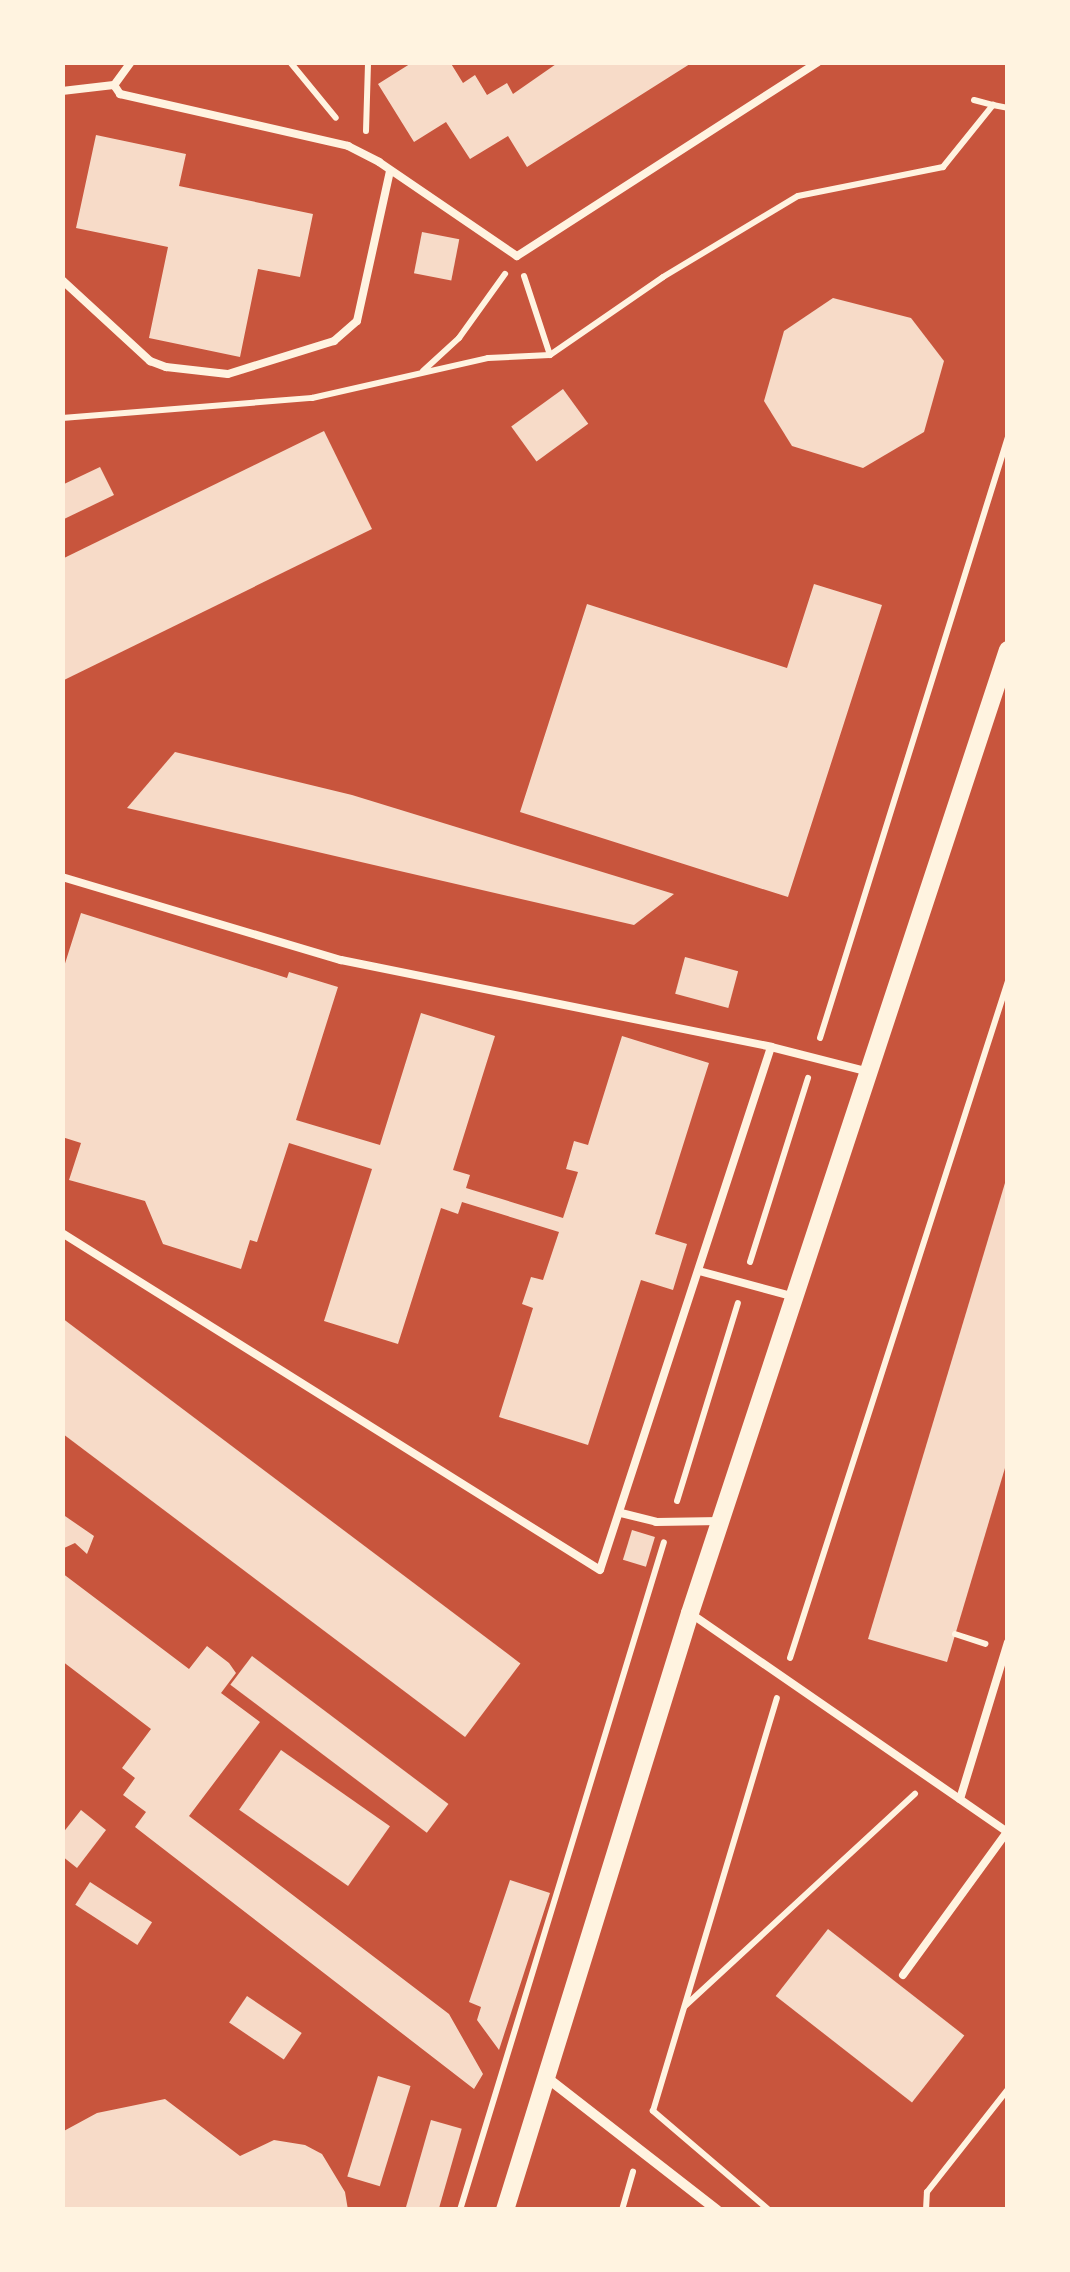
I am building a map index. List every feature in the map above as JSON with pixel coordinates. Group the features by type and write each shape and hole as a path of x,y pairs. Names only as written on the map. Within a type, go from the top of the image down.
{"street":[{"path":"505,2210 690,1613 1008,650"},
{"path":"546,2076 717,2210"}],"lane":[{"path":"62,90 114,84 132,62"},
{"path":"114,84 120,94 365,153 517,256 818,62"},
{"path":"62,280 150,361 166,368 228,374 334,341 357,322 390,171"},
{"path":"62,877 341,960 815,1056 866,1071"},
{"path":"62,1233 600,1570 771,1047"},
{"path":"699,1271 795,1297"},
{"path":"621,1514 670,1522 720,1521"},
{"path":"690,1613 1007,1832 903,1975"},
{"path":"960,1799 1008,1642"}],"path":[{"path":"290,62 365,153"},
{"path":"365,153 368,62"},
{"path":"974,100 1008,108"},
{"path":"62,418 312,398 488,358 550,356 663,277 798,196 942,167 993,105"},
{"path":"517,256 550,356"},
{"path":"420,374 460,338 517,256"},
{"path":"460,2210 1008,438"},
{"path":"769,2210 652,2110 784,1678 1008,981"},
{"path":"684,2007 931,1779"},
{"path":"926,2210 927,2192 1008,2089"},
{"path":"622,2210 636,2166"}],"building":[{"path":"413,62 450,62 463,83 475,75 487,95 507,83 513,94 559,62 693,62 527,167 508,136 470,159 446,122 414,142 378,84"},
{"path":"96,135 186,154 179,186 313,214 300,277 258,269 240,357 149,338 168,247 76,228"},
{"path":"422,232 459,239 451,280 414,273"},
{"path":"833,298 911,318 944,361 924,432 863,468 792,446 764,401 784,331"},
{"path":"563,389 588,424 536,461 511,427"},
{"path":"324,431 372,529 62,681 62,559"},
{"path":"100,467 114,495 62,520 62,485"},
{"path":"814,584 882,605 788,897 520,812 587,604 787,668"},
{"path":"175,752 352,795 674,894 634,925 127,808"},
{"path":"81,913 287,978 289,972 338,987 296,1120 380,1145 421,1013 495,1036 453,1170 470,1175 466,1188 563,1218 578,1172 566,1169 574,1141 588,1145 622,1036 709,1063 655,1234 687,1244 673,1290 641,1280 588,1445 499,1417 533,1308 522,1304 531,1277 543,1280 559,1232 462,1202 458,1214 441,1208 398,1344 324,1321 372,1169 289,1143 257,1242 250,1240 241,1269 163,1244 145,1201 69,1180 81,1143 62,1137 62,973"},
{"path":"685,957 738,971 728,1008 675,994"},
{"path":"1008,1173 1008,1458 947,1662 868,1639"},
{"path":"62,1318 520,1663 465,1737 62,1433"},
{"path":"62,1514 94,1536 87,1554 75,1543 62,1549"},
{"path":"632,1530 655,1537 646,1567 623,1560"},
{"path":"62,1573 189,1669 207,1646 229,1663 236,1673 221,1693 260,1722 189,1816 449,2014 483,2074 474,2089 135,1827 146,1812 123,1795 135,1778 122,1768 151,1729 62,1661"},
{"path":"252,1656 448,1804 427,1833 230,1685"},
{"path":"281,1750 390,1826 348,1886 239,1810"},
{"path":"81,1810 106,1830 77,1868 62,1856 62,1834"},
{"path":"510,1880 550,1893 499,2050 477,2020 481,2007 469,2002"},
{"path":"90,1882 152,1922 137,1945 75,1905"},
{"path":"828,1929 964,2036 912,2102 776,1996"},
{"path":"247,1996 302,2033 284,2059 229,2023"},
{"path":"378,2076 411,2086 380,2186 347,2176"},
{"path":"165,2099 240,2156 274,2140 305,2145 322,2154 345,2192 348,2210 62,2210 62,2132 97,2113"},
{"path":"431,2120 462,2129 438,2210 405,2210"}]}
